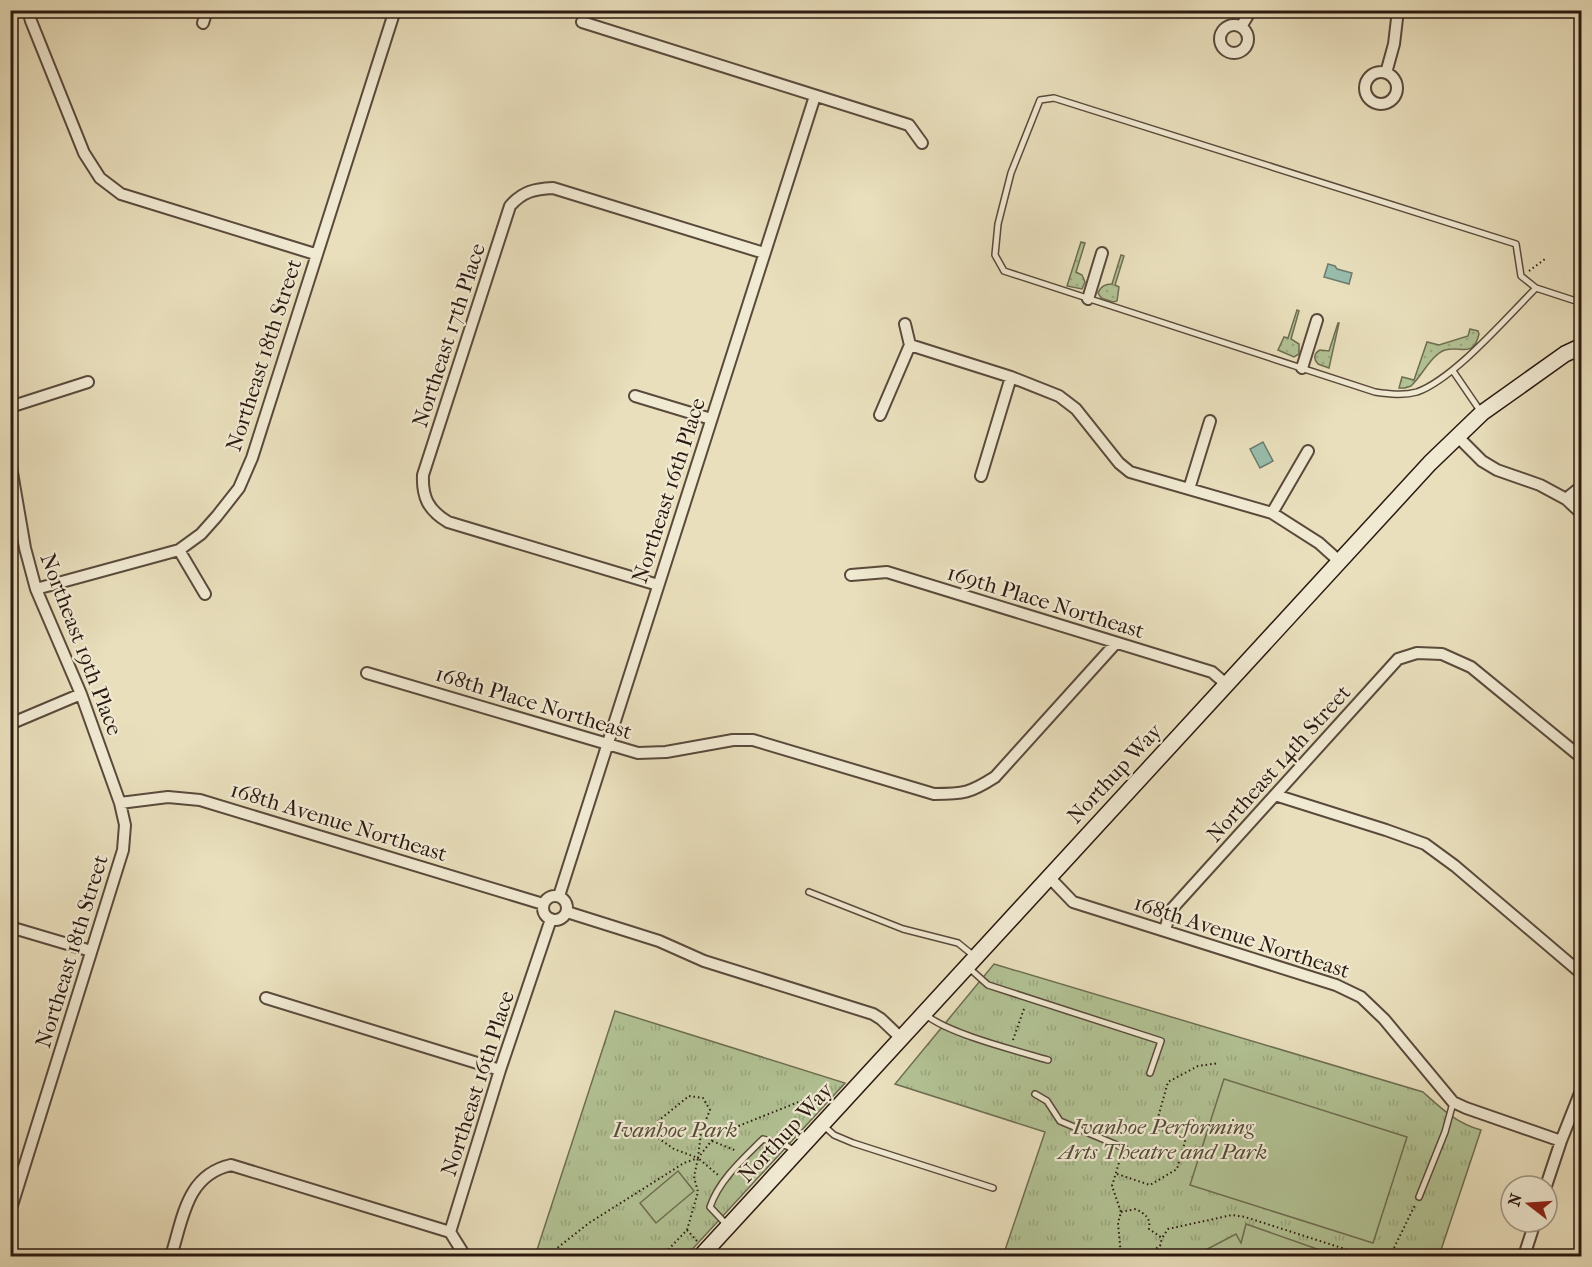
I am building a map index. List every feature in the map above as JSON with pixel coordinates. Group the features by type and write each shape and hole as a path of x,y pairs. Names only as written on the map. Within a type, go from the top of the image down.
{"street":[{"path":"28,10 30,21 84,153 100,178 121,194 315,254"},
{"path":"203,23 207,10"},
{"name":"Northeast 18th Street","path":"36,589 179,550 201,534 239,488 252,458 315,254 395,10"},
{"path":"1241,27 1251,10"},
{"path":"1386,73 1394,44 1398,10"},
{"path":"582,22 909,125 922,142"},
{"name":"Northeast 16th Place","path":"559,896 815,96"},
{"name":"Northeast 17th Place","path":"658,585 448,522 436,515 426,502 423,475 510,206 519,196 530,190 553,188 764,253"},
{"path":"1088,299 1102,253"},
{"path":"1302,368 1317,320"},
{"path":"880,415 910,345 905,324"},
{"path":"910,345 1011,377 1059,396 1077,409 1119,463 1130,472 1272,513 1319,543 1339,561"},
{"name":"Northup Way","path":"700,1250 729,1226 1425,469 1482,413 1565,354 1581,346"},
{"path":"981,476 1011,377"},
{"path":"10,407 88,382"},
{"path":"635,396 711,419"},
{"path":"1189,489 1210,420"},
{"path":"1458,437 1482,461 1497,470 1540,485 1566,499 1581,514"},
{"path":"1272,513 1308,451"},
{"name":"Northeast 19th Place","path":"10,461 15,511 36,589 81,694 120,803"},
{"path":"1566,499 1581,486"},
{"path":"179,550 204,594"},
{"name":"169th Place Northeast","path":"851,575 887,572 1212,672 1226,684"},
{"name":"168th Place Northeast","path":"367,673 638,753 666,752 733,740 753,740 934,794 957,794 972,792 995,777 1116,643"},
{"name":"Northeast 14th Street","path":"1165,931 1170,911 1398,659 1417,653 1442,654 1471,666 1581,758"},
{"path":"10,724 81,694"},
{"path":"1275,795 1425,844 1455,866 1581,974"},
{"name":"168th Avenue Northeast","path":"120,803 168,797 200,800 543,904"},
{"name":"Northeast 18th Street","path":"10,1212 123,850 124,825 120,803"},
{"name":"168th Avenue Northeast","path":"1049,877 1073,902 1336,985 1361,997 1384,1019 1453,1102 1561,1141"},
{"path":"559,896 565,901 567,912 559,920 551,919 545,915 543,904 551,897 559,896"},
{"path":"567,912 659,941 704,961 873,1014 902,1038"},
{"name":"Northeast 16th Place","path":"450,1232 500,1070 551,919"},
{"path":"10,927 92,951"},
{"path":"266,998 500,1070"},
{"path":"1550,1174 1581,1088"},
{"path":"171,1257 189,1200 196,1186 206,1174 217,1168 231,1165 450,1232 465,1257"},
{"path":"1524,1257 1531,1234"}],"lane":[{"path":"1536,288 1453,371 1417,392 1395,395 1375,392 1004,271 995,255 998,224 1011,173 1040,100 1054,98 1516,244 1521,276 1536,288 1581,303"},
{"path":"1453,371 1482,413"},
{"path":"809,892 903,929 958,943 988,985 1161,1041 1150,1073"},
{"path":"925,1014 934,1022 1048,1060"},
{"path":"1035,1094 1047,1101 1060,1121 1124,1148"},
{"path":"1419,1197 1448,1125 1453,1102"},
{"path":"822,1125 834,1135 853,1143 993,1188"},
{"path":"729,1226 711,1207 716,1191 747,1155 763,1139 787,1146 796,1152"}],"path":[{"path":"1521,276 1545,259"},
{"path":"1010,1049 1028,999"},
{"path":"1117,1174 1150,1185 1177,1169 1186,1138 1155,1128 1168,1082 1198,1066 1219,1063"},
{"path":"662,1257 687,1230 698,1192 694,1177 698,1158 701,1132 710,1110 703,1098 689,1096 658,1121 658,1138 674,1149 698,1158 724,1181"},
{"path":"547,1257 589,1223 684,1163 698,1158 716,1135 811,1097 823,1106"},
{"path":"712,1141 747,1155"},
{"path":"1121,1257 1118,1223 1121,1212 1112,1186 1124,1148"},
{"path":"1390,1257 1419,1197"},
{"path":"1121,1212 1136,1209 1146,1214 1150,1223 1149,1229 1162,1238"},
{"path":"1145,1257 1160,1246 1168,1229 1232,1215 1245,1216 1367,1257"},
{"path":"687,1230 700,1250"}],"green space":[{"path":"1081,242 1085,243 1076,272 1082,275 1085,282 1082,289 1067,286"},
{"path":"1121,255 1124,256 1115,285 1119,287 1117,301 1113,302 1101,298 1098,293 1107,284 1112,284"},
{"path":"1297,310 1299,311 1291,339 1299,344 1299,354 1294,357 1278,350 1284,337 1288,338"},
{"path":"1338,323 1329,368 1318,364 1315,356 1320,350 1329,351"},
{"path":"1470,329 1478,331 1479,334 1470,349 1445,350 1431,361 1411,386 1399,388 1402,377 1414,380 1427,342 1439,345 1468,336"},
{"name":"Ivanhoe Performing Arts Theatre and Park","path":"994,964 1423,1092 1443,1110 1481,1130 1439,1256 1003,1256 1045,1132 895,1084"},
{"name":"Ivanhoe Park","path":"615,1011 845,1083 686,1256 535,1256"},
{"path":"1224,1079 1407,1137 1373,1243 1190,1185"},
{"path":"678,1171 694,1191 656,1223 640,1203"},
{"path":"1246,1224 1337,1256 1194,1256 1236,1234 1241,1243"}],"shaded area":[{"path":"1328,264 1352,273 1349,284 1324,277"},
{"path":"1263,442 1273,461 1260,468 1250,449"}]}
